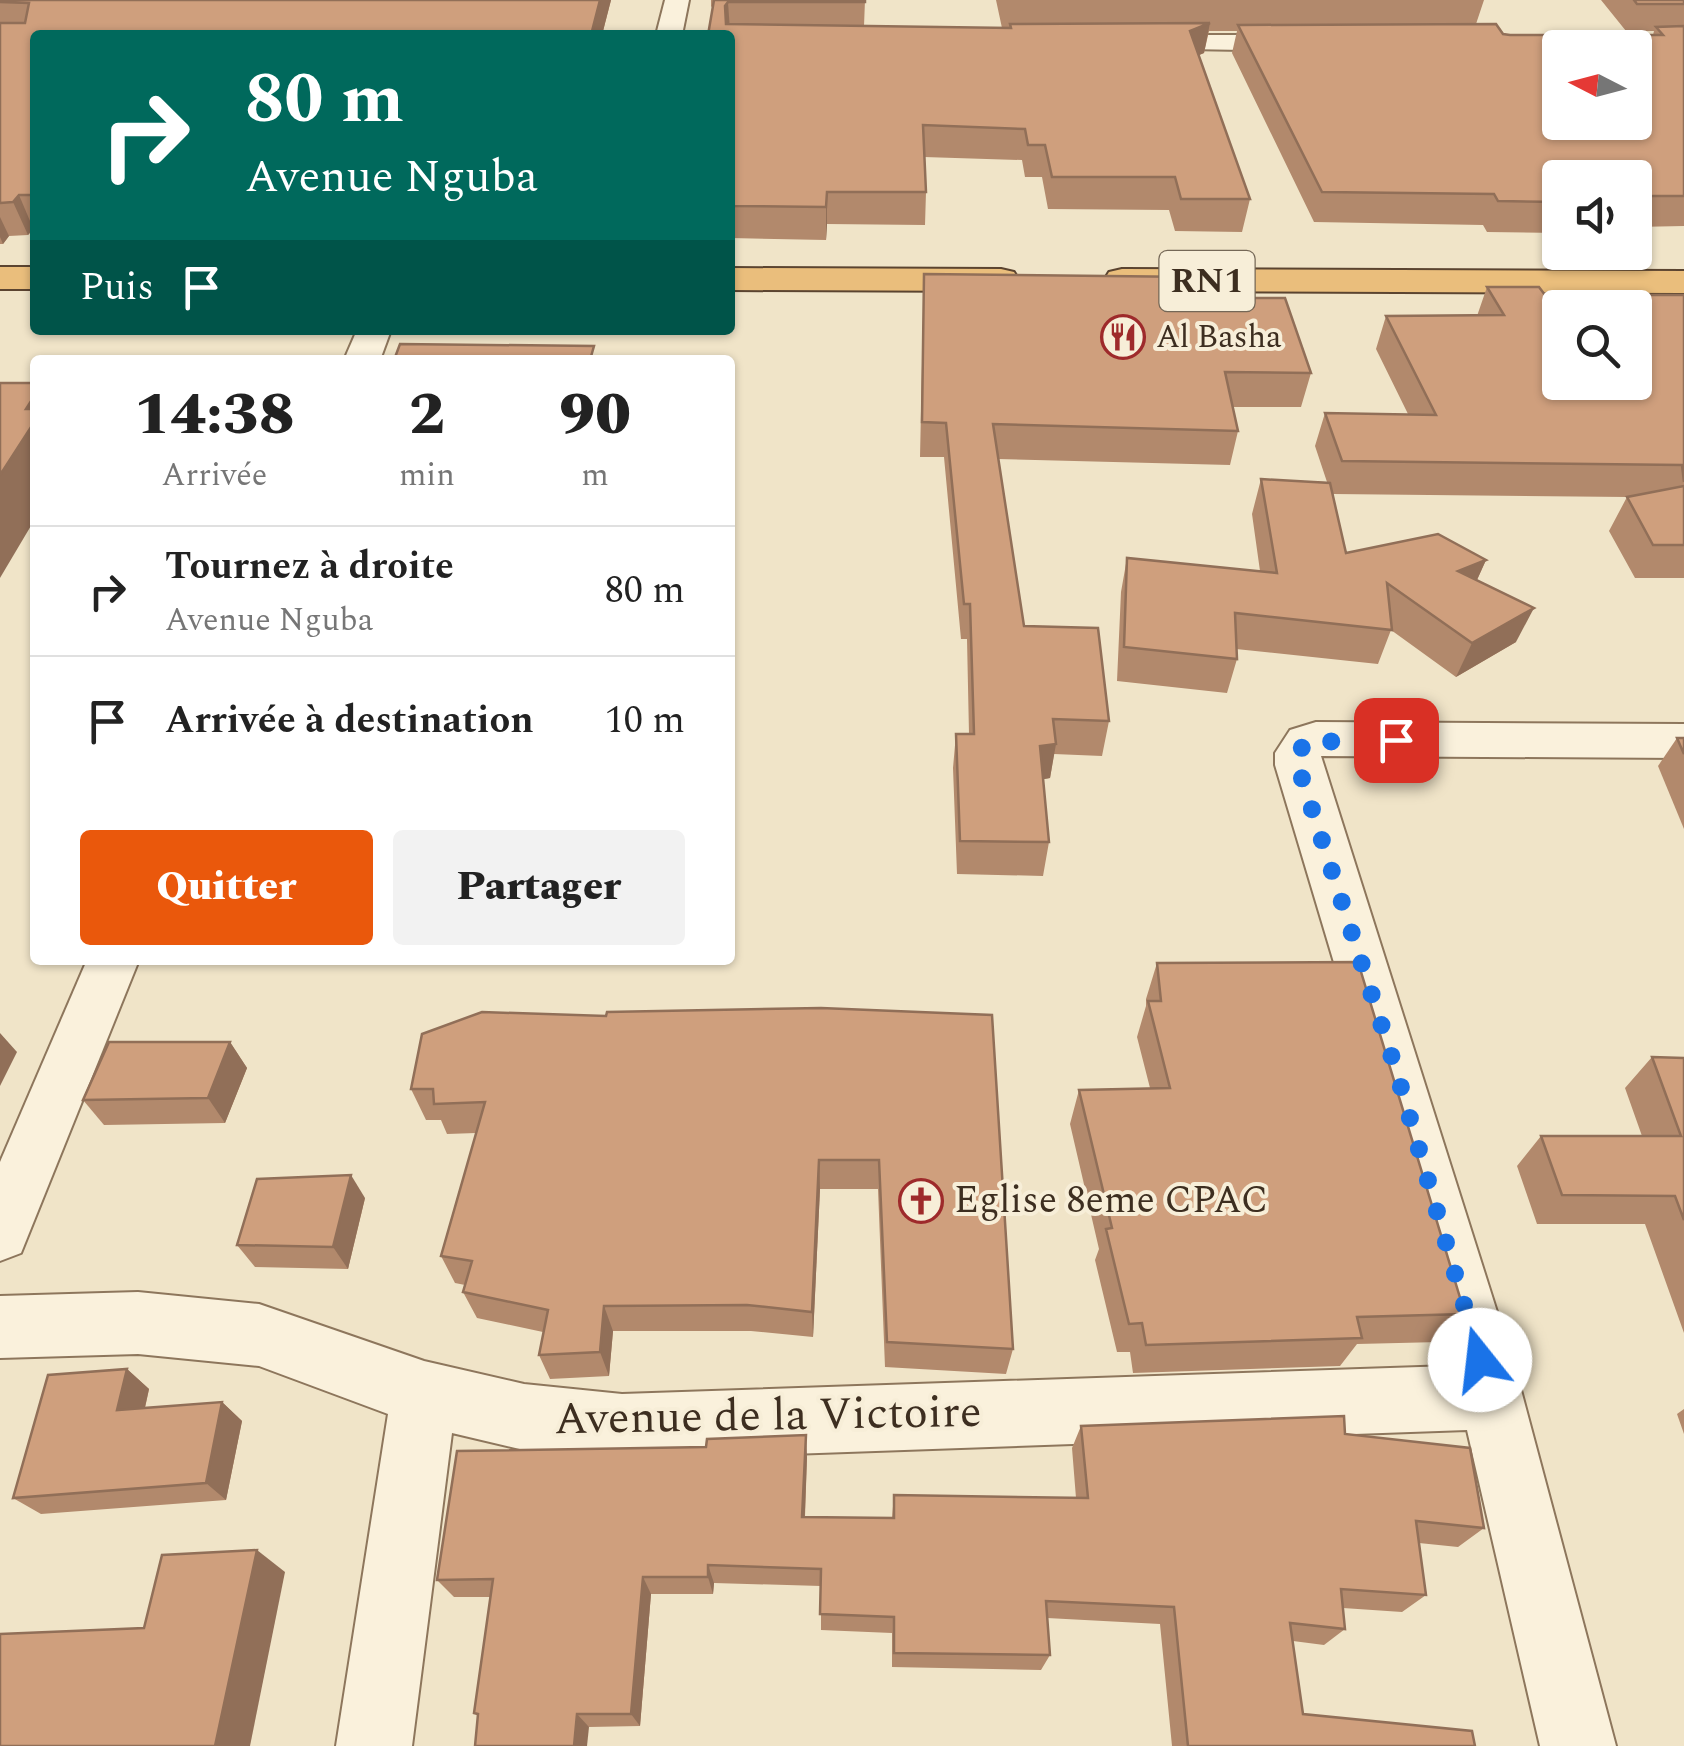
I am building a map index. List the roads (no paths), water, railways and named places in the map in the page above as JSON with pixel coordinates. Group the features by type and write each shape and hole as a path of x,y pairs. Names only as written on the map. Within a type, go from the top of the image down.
{"highway":[{"path":"0,278 30,278"},
{"path":"735,279 1028,280"},
{"name":"RN1","path":"1088,280 1684,282"}],"street":[{"path":"670,30 677,0"},
{"path":"1108,43 1326,43"},
{"path":"1578,1746 1538,1560 1396,1070 1298,766 1300,748 1316,739 1684,741"},
{"path":"0,1232 111,965"},
{"name":"Avenue de la Victoire","path":"0,1327 138,1324 259,1335 424,1394 524,1418 622,1427 1490,1397"},
{"path":"374,1746 424,1394"}],"place":[{"name":"Al Basha","path":"1123,337"},
{"name":"Eglise 8eme CPAC","path":"921,1201"}]}
